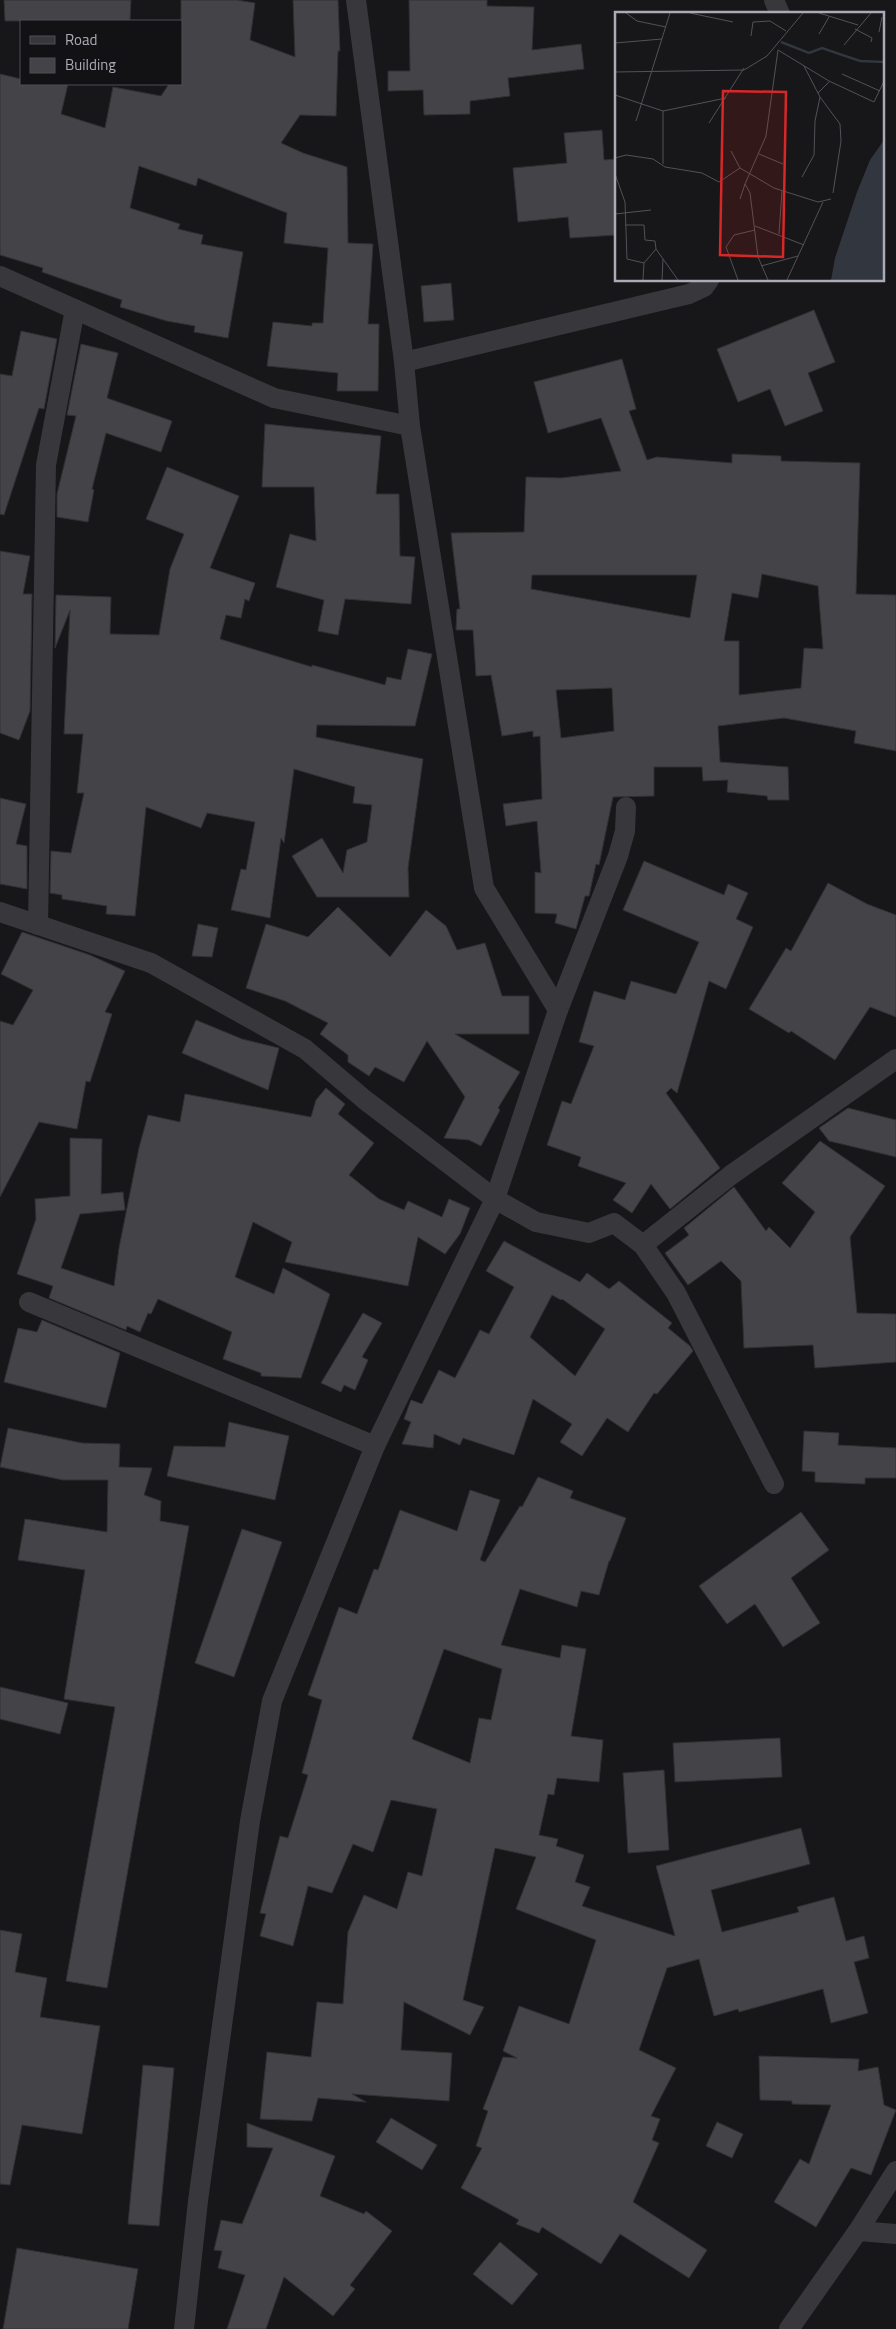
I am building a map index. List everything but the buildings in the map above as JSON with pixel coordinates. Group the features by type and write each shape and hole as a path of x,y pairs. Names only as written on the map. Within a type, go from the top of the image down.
{"street":[{"path":"356,0 404,362 410,426 484,888 558,1010"},
{"path":"774,0 779,12"},
{"path":"0,276 274,398 410,426"},
{"path":"404,362 689,294 704,287 708,281"},
{"path":"38,925 46,465 75,309"},
{"path":"184,2329 198,2201 246,1850 272,1701 375,1446 494,1199 558,1010 618,856 625,831 626,807"},
{"path":"0,912 151,963 305,1049 365,1100 494,1199 536,1222 589,1233 614,1223 643,1245 676,1293 774,1484"},
{"path":"643,1245 731,1175 896,1059"},
{"path":"29,1302 375,1446"},
{"path":"789,2329 858,2231 896,2171"},
{"path":"858,2231 896,2234"}]}
